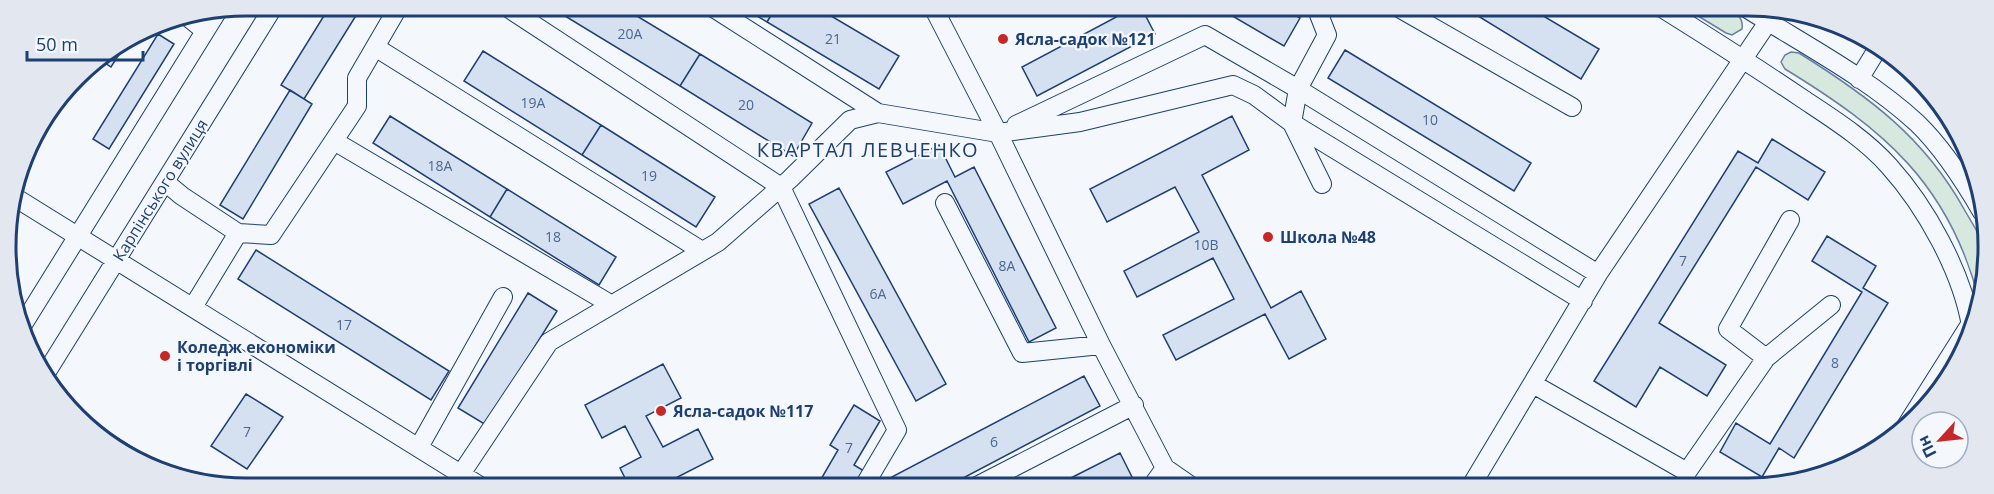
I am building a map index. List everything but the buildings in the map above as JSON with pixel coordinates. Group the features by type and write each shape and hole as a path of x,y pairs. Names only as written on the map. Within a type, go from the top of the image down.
{"street":[{"name":"Карпінського вулиця","path":"50,367 268,16"},
{"path":"165,182 237,233 271,235 357,106 357,78 393,16"},
{"path":"520,16 781,187 897,430 869,478"},
{"path":"726,16 878,113 998,133 1080,122 1233,85 1254,95 1292,123 1583,301"},
{"path":"938,16 998,133 1101,345 1165,468 1179,478"},
{"path":"1319,16 1327,35 1298,89 1292,123 1322,184"},
{"path":"1414,16 1572,108"},
{"path":"1675,16 1852,132 1889,165 1918,202 1955,269 1968,313"},
{"path":"1760,17 1880,92 1918,125 1954,168 1972,196"},
{"path":"28,317 212,19"},
{"path":"195,22 205,31"},
{"path":"1476,478 1598,274 1768,22"},
{"path":"998,133 1204,35 1298,89 1598,274"},
{"path":"375,47 702,251"},
{"path":"1859,79 1874,54"},
{"path":"461,474 549,342 718,242 781,187 850,120 878,113"},
{"path":"334,141 612,305"},
{"path":"21,202 467,478"},
{"path":"945,203 1022,353 1101,345"},
{"path":"1766,358 1728,329 1790,220"},
{"path":"193,307 237,233"},
{"path":"419,447 504,297"},
{"path":"1533,384 1687,472 1766,358 1831,304"},
{"path":"993,478 1134,405"},
{"path":"1158,478 1165,468"}],"shaded area":[{"path":"1698,16 1738,16 1742,29 1732,35"},
{"path":"1791,52 1799,53 1848,85 1892,120 1931,160 1948,183 1977,232 1974,285 1966,259 1950,223 1930,191 1907,163 1882,138 1852,114 1785,69 1781,62 1785,55"}],"place":[{"name":"Ясла-садок №121","path":"1003,39"},
{"name":"Школа №48","path":"1268,237"},
{"name":"Коледж економіки і торгівлі","path":"165,356"},
{"name":"Ясла-садок №117","path":"661,411"}],"district":[{"name":"КВАРТАЛ ЛЕВЧЕНКО","path":"868,150"}]}
